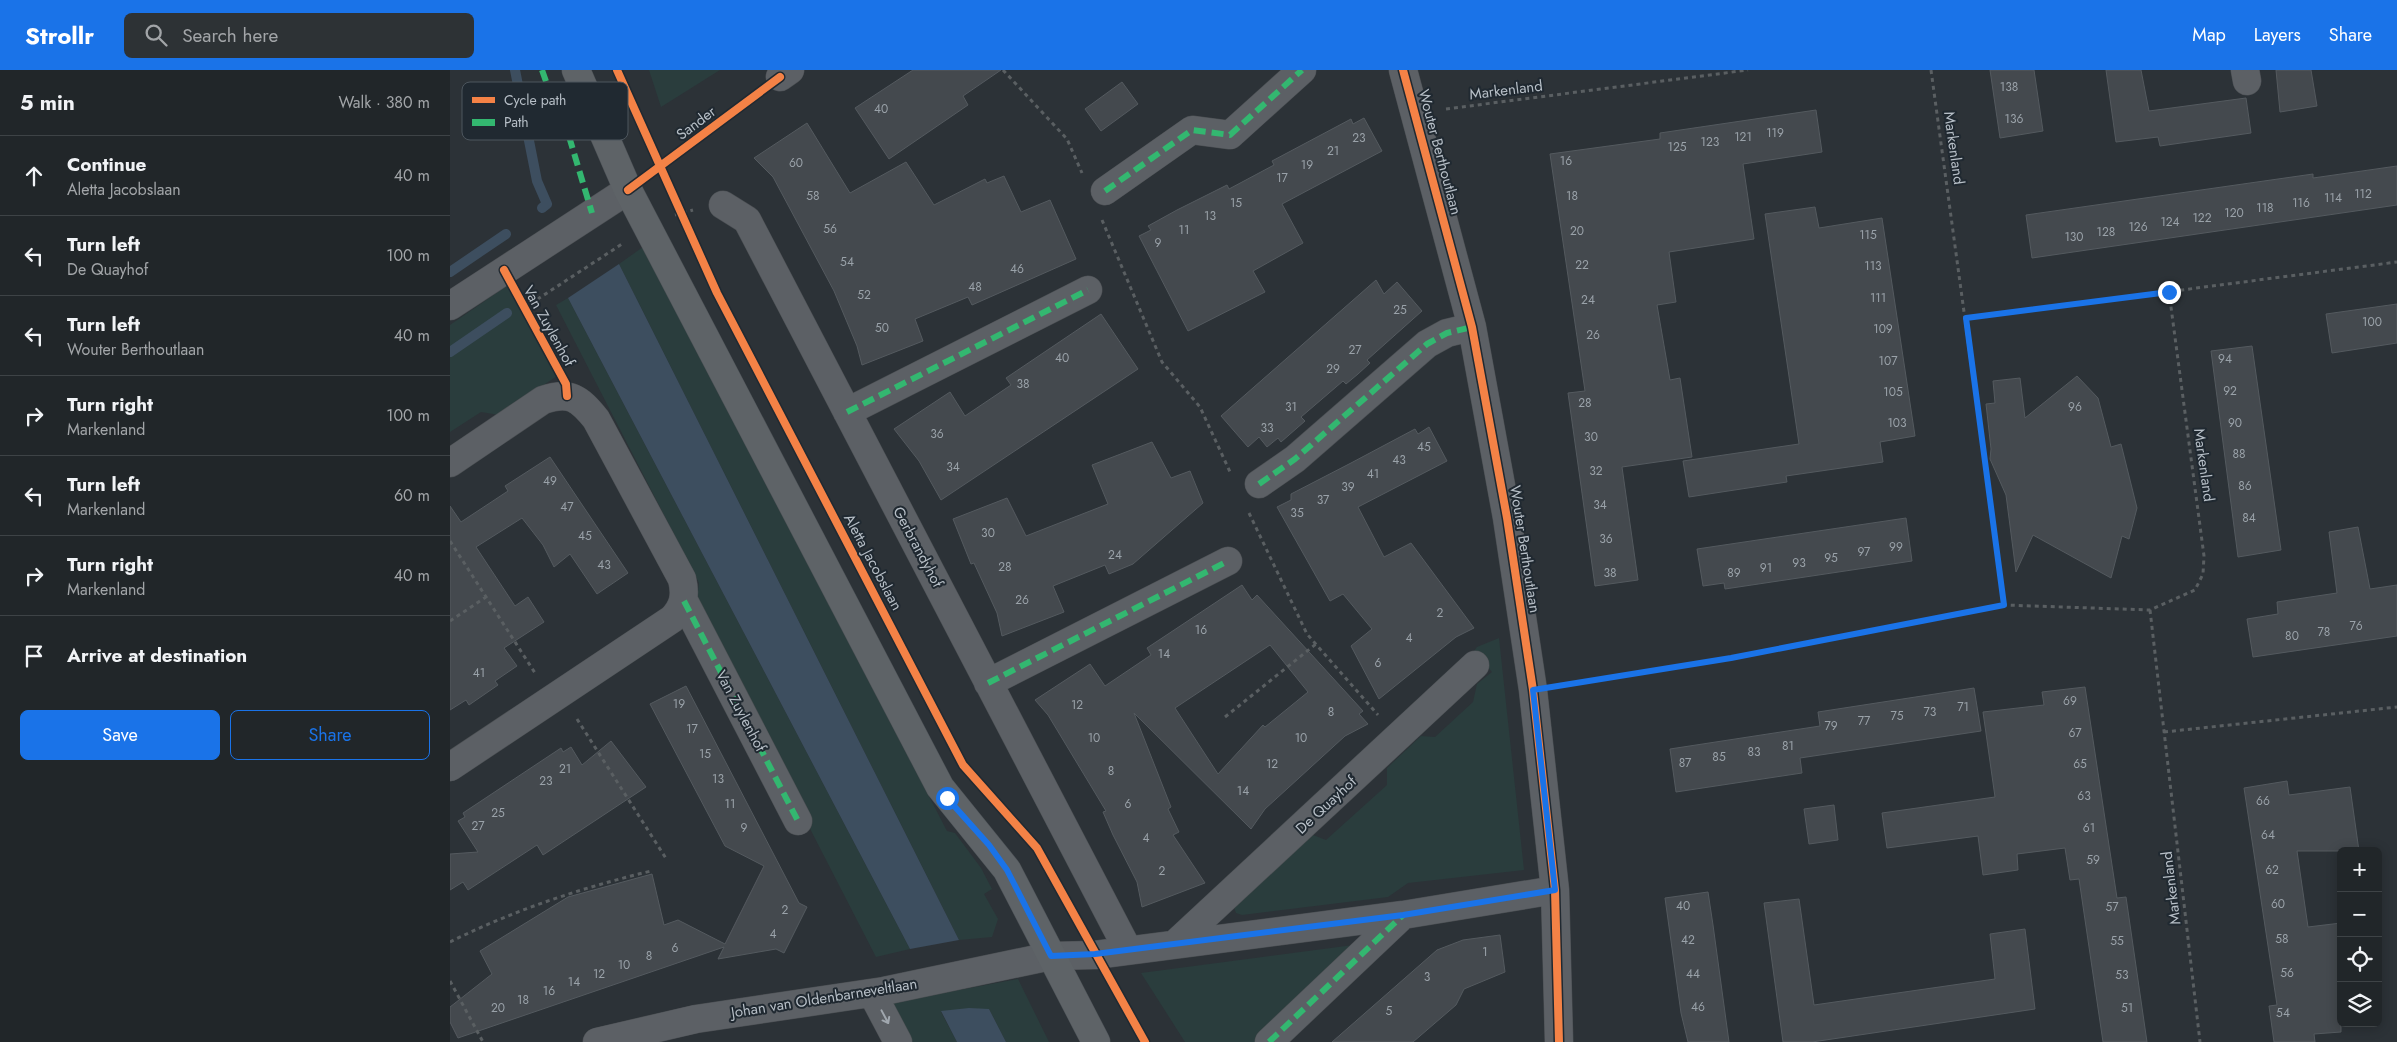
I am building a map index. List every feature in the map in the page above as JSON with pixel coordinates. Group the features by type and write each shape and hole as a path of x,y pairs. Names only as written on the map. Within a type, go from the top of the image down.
{"main road":[{"path":"576,70 581,82"},
{"path":"606,140 628,190 940,787 1007,870 1096,1042"}],"street":[{"path":"1105,191 1192,130 1230,135 1302,70"},
{"name":"Wouter Berthoutlaan","path":"1403,70 1472,327 1507,518 1533,690 1555,890 1559,1042"},
{"path":"450,306 628,190"},
{"name":"Gerbrandyhof","path":"723,205 747,220 1128,950"},
{"path":"847,412 1088,290"},
{"path":"1259,484 1295,459 1426,344 1447,333 1472,327"},
{"name":"Van Zuylenhof","path":"450,462 543,400 560,394 577,399 596,419 682,579 685,590 684,601 798,821"},
{"path":"988,683 1228,561"},
{"path":"450,767 672,619 680,611 684,601"},
{"name":"De Quayhof","path":"1176,943 1474,665"},
{"path":"1051,956 1095,954 1403,915 1555,890"},
{"path":"1269,1042 1403,915"},
{"name":"Johan van Oldenbarneveltlaan","path":"597,1042 696,1018 872,993 1051,956"},
{"path":"872,993 898,1042"}],"path":[{"path":"1003,70 1068,140 1082,174"},
{"path":"524,308 680,208 723,205"},
{"path":"680,208 686,221"},
{"path":"1101,218 1162,362 1200,407 1232,476"},
{"path":"1966,318 2397,262"},
{"path":"1248,510 1307,634 1398,737"},
{"path":"450,541 486,597 557,696 667,860"},
{"path":"450,621 486,597"},
{"path":"1225,717 1316,644"},
{"path":"2164,732 2397,707"},
{"path":"450,942 493,921 575,891 651,871"},
{"path":"450,980 484,1042"}],"shaded area":[{"path":"649,70 720,70 661,107"},
{"path":"643,247 947,831 955,833 981,868 992,889 984,894 998,919 992,937 959,940 619,264"},
{"path":"508,285 521,300 557,366 557,376 499,415 481,412 450,432 450,325"},
{"path":"568,298 910,949 876,957 696,607 699,583 556,305"},
{"path":"1499,638 1524,870 1408,883 1388,897 1242,915 1236,913 1233,904 1237,899 1313,835 1326,840 1387,785 1387,768 1421,736 1435,737 1473,702 1477,684 1492,672 1474,651 1477,647"},
{"path":"1361,944 1259,1042 1185,1042 1141,973"},
{"path":"1018,979 1049,1042 1006,1042 989,1009 941,1012 957,1042 906,1042 884,1001 905,1000"}],"water":[{"path":"619,264 959,940 910,949 568,298"},
{"path":"969,1008 989,1009 1006,1042 957,1042 941,1011"}],"building":[{"path":"913,70 1001,70 963,96 968,105 889,159 855,108"},
{"path":"1990,70 2034,70 2043,131 2000,138"},
{"path":"2106,70 2141,70 2149,111 2246,98 2251,133 2160,146 2158,137 2116,142"},
{"path":"2276,70 2311,70 2317,106 2280,112"},
{"path":"1122,82 1138,104 1101,131 1085,109"},
{"path":"1816,110 1822,152 1743,164 1754,239 1669,252 1676,302 1657,305 1670,380 1680,378 1692,457 1622,467 1638,580 1595,586 1568,393 1585,391 1550,154 1660,139 1660,133"},
{"path":"1364,118 1382,151 1282,204 1303,243 1253,271 1265,292 1188,331 1139,236 1151,230 1148,226 1177,210 1227,185 1229,189 1274,165 1272,161 1351,119 1353,124"},
{"path":"807,123 850,193 906,162 934,205 985,179 987,183 1004,176 1021,212 1050,200 1076,259 972,305 968,297 915,319 923,341 862,365 857,346 834,291 773,177 754,158"},
{"path":"2397,166 2397,205 2032,258 2026,215 2313,174 2313,178"},
{"path":"1815,207 1819,228 1882,218 1915,436 1880,442 1883,462 1786,476 1787,482 1689,497 1683,461 1799,444 1765,214"},
{"path":"1376,280 1384,294 1397,282 1422,311 1367,360 1370,363 1358,374 1346,384 1343,381 1301,417 1305,421 1281,442 1278,438 1267,447 1259,437 1248,447 1221,416"},
{"path":"2397,304 2397,343 2332,353 2326,314"},
{"path":"1101,314 1138,369 941,500 919,461 894,429 950,392 965,416 1011,385 1006,378"},
{"path":"2252,346 2281,550 2238,557 2211,351"},
{"path":"2077,376 2098,398 2111,447 2121,444 2137,508 2129,539 2122,536 2111,578 2033,535 2016,572 2006,495 1990,459 1991,449 1986,404 1995,403 1993,381 2020,378 2025,418"},
{"path":"1429,427 1447,461 1358,507 1384,557 1411,543 1474,628 1456,637 1379,699 1351,646 1372,629 1343,594 1330,601 1277,507 1291,500 1291,494 1415,429 1418,434"},
{"path":"1152,442 1171,478 1190,471 1203,503 1133,564 1109,574 1105,565 1053,586 1064,612 1002,636 997,613 974,563 971,564 953,519 1007,498 1026,536 1108,504 1092,465"},
{"path":"550,457 628,573 597,594 570,554 554,567 543,545 522,518 476,547 515,606 528,597 544,622 504,648 517,666 495,681 498,685 469,705 466,700 450,710 450,506 461,522 508,491 505,486"},
{"path":"1906,518 1912,561 1725,589 1724,583 1703,586 1697,549"},
{"path":"2358,527 2370,589 2397,585 2397,636 2253,657 2247,619 2278,614 2277,602 2337,593 2329,532"},
{"path":"1242,585 1252,600 1257,595 1363,711 1359,714 1368,724 1345,736 1265,809 1251,829 1134,713 1171,807 1168,809 1179,832 1173,835 1205,883 1142,907 1137,882 1113,835 1103,812 1106,811 1048,715 1035,700 1090,664 1105,686 1151,655 1147,648","holes":["1270,645 1308,692 1265,727 1263,725 1218,774 1175,708"]},
{"path":"686,686 799,903 807,907 784,953 776,949 718,959 724,947 458,1038 450,1022 450,1007 492,974 480,951 568,897 652,874 664,925 678,920 725,944 764,866 725,846 650,704"},
{"path":"2085,687 2117,898 2126,897 2147,1042 2103,1042 2079,879 2070,880 2065,848 2017,854 2018,870 1983,875 1978,836 1887,848 1882,813 1995,797 1983,712 2044,705 2042,692"},
{"path":"1974,688 1981,731 1800,758 1802,773 1676,792 1670,749 1820,726 1818,712"},
{"path":"611,741 646,787 543,855 537,845 468,890 463,882 450,890 450,854 478,852 458,821 465,817 463,813 561,748 563,752 571,747 582,765"},
{"path":"2287,781 2289,795 2350,787 2358,847 2337,847 2337,851 2297,851 2308,927 2337,923 2337,1027 2341,1027 2341,1032 2314,1034 2315,1042 2274,1042 2269,1006 2277,1005 2244,788"},
{"path":"1834,805 1838,840 1809,844 1804,809"},
{"path":"1708,892 1729,1042 1688,1042 1681,1013 1665,898"},
{"path":"1799,899 1814,1005 1995,979 1990,934 2025,929 2035,1009 1812,1042 1783,1042 1764,903"},
{"path":"1500,935 1505,972 1464,989 1456,1005 1413,1042 1332,1042 1437,950 1463,940"}],"waterway":[{"path":"515,70 517,82"},
{"path":"529,140 537,181 547,204 542,208"},
{"path":"450,272 506,234"},
{"path":"450,352 507,313"}],"marked path":[{"path":"542,70 546,82"},
{"path":"1105,191 1192,130 1230,135 1302,70"},
{"path":"570,140 592,213"},
{"path":"847,412 1088,290"},
{"path":"1259,484 1295,459 1427,344 1447,333 1472,327"},
{"path":"988,683 1228,561"},
{"path":"684,601 798,821"},
{"path":"1269,1042 1403,915"}],"cycle path":[{"name":"Aletta Jacobslaan","path":"617,70 622,82"},
{"path":"1403,70 1472,327 1507,518 1533,690 1555,890 1559,1042"},
{"name":"Sander","path":"628,190 780,77"},
{"name":"Aletta Jacobslaan","path":"628,95 717,293 963,765 1037,848 1145,1042"},
{"path":"504,270 566,384 567,396"}],"route":[{"path":"947,798 989,845 1007,870 1051,956 1095,954 1403,915 1555,890 1533,690 1731,658 2004,605 1966,318 2169,292"}]}
